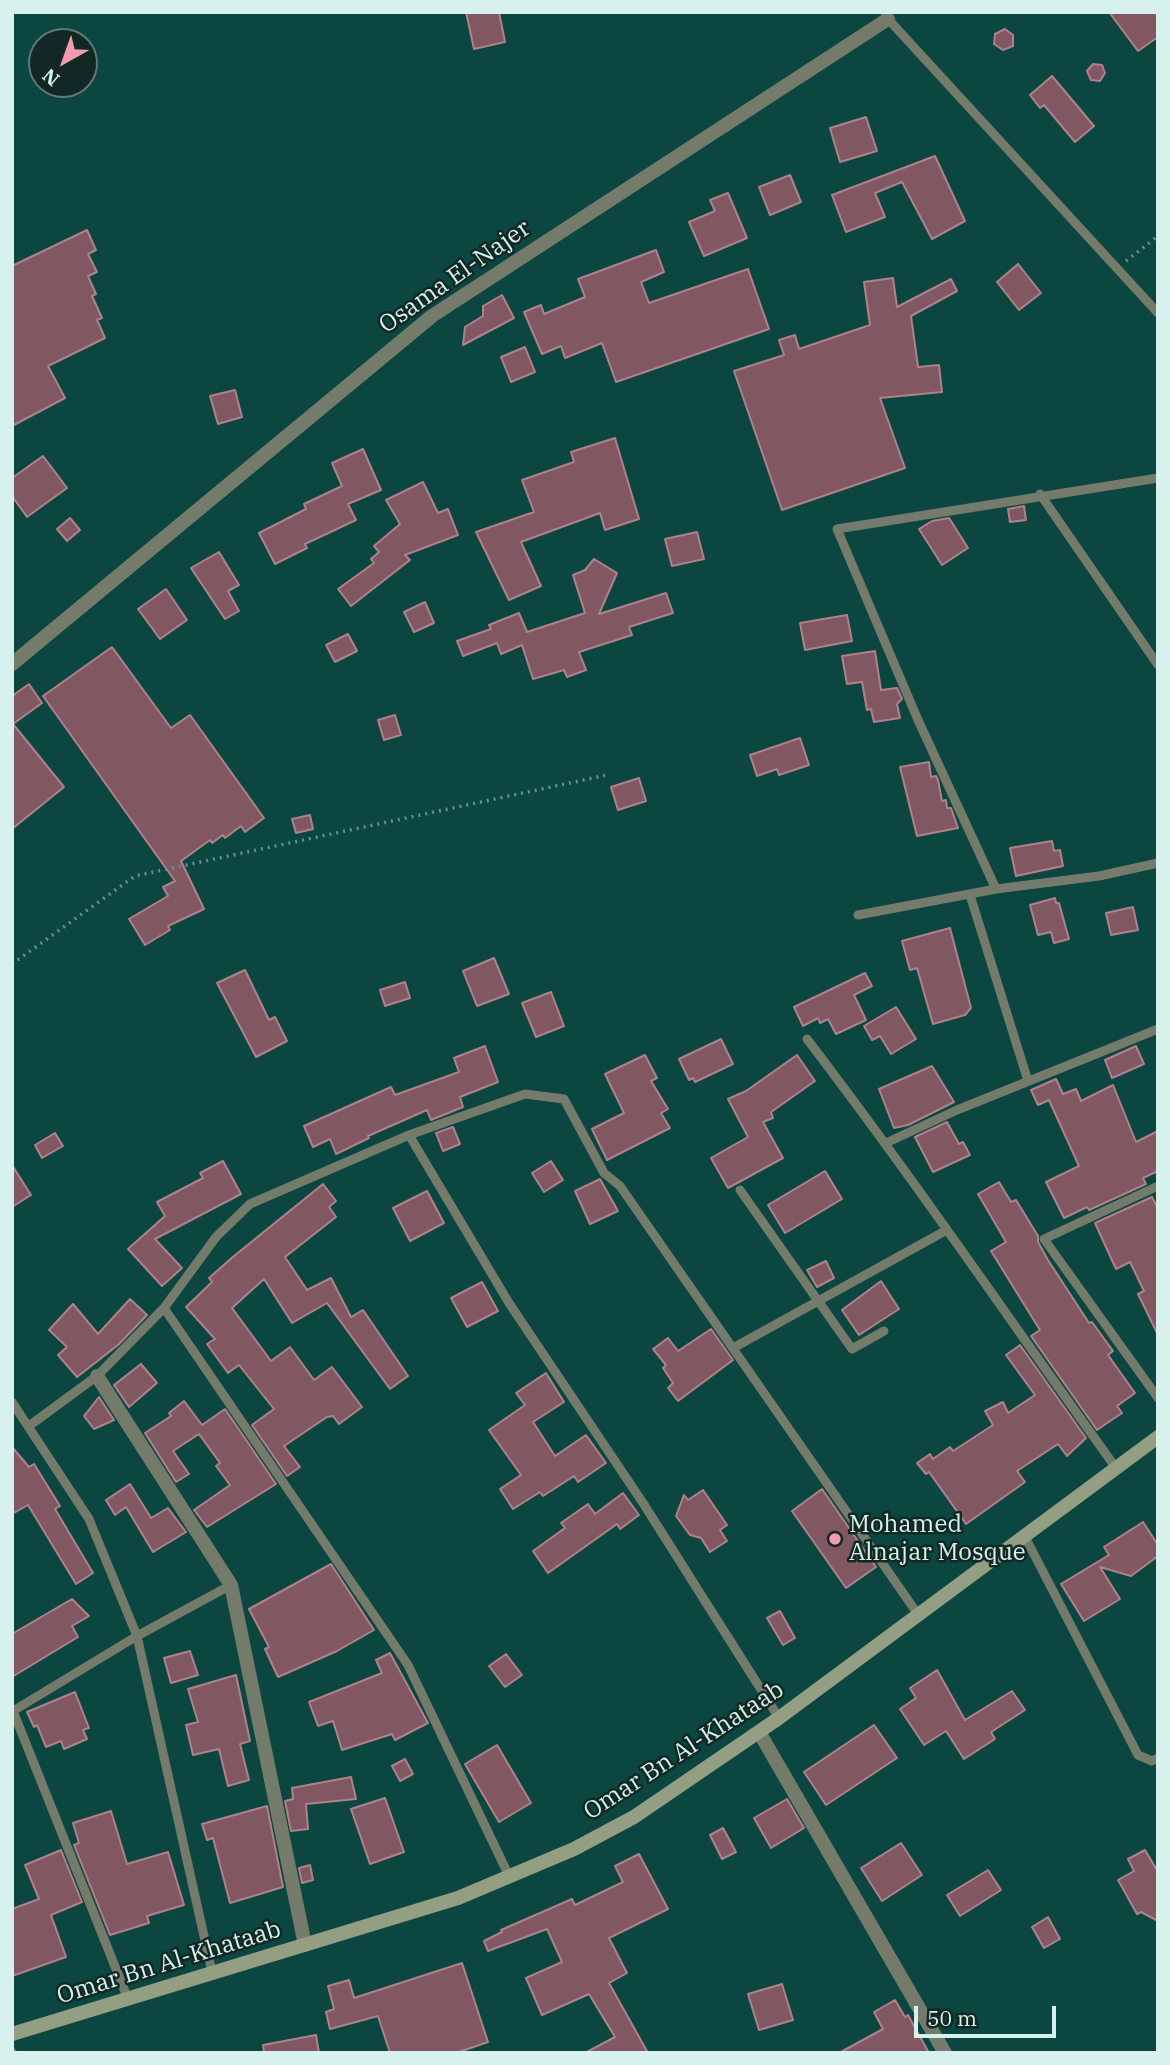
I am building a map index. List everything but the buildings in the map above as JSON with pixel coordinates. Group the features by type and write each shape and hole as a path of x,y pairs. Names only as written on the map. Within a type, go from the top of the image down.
{"main road":[{"name":"Omar Bn Al-Khataab","path":"12,2034 458,1898 510,1878 634,1817 779,1718 1158,1437"}],"street":[{"name":"Osama El-Najer","path":"12,664 432,316 886,16"},
{"path":"97,1376 231,1585 305,1945"},
{"path":"759,1732 945,2053"}],"lane":[{"path":"886,16 1158,313"},
{"path":"996,889 918,720 837,529 1040,494 1158,478"},
{"path":"1040,494 1158,664"},
{"path":"858,915 996,889 1099,876 1158,863"},
{"path":"970,895 1028,1081"},
{"path":"886,1143 1028,1081 1158,1029"},
{"path":"807,1039 886,1143 945,1231 1116,1468"},
{"path":"29,1426 97,1376 164,1308 216,1237 250,1204 285,1186 410,1135 525,1094 564,1099 604,1173 620,1186 918,1613"},
{"path":"410,1135 509,1303 643,1503 779,1718"},
{"path":"1158,1186 1044,1239 1158,1398"},
{"path":"740,1190 817,1303 852,1349 884,1331"},
{"path":"733,1348 945,1231"},
{"path":"164,1308 408,1665 510,1878"},
{"path":"12,1402 89,1519 137,1636 212,1972"},
{"path":"1024,1535 1138,1755 1152,1761 1158,1758"},
{"path":"128,1999 13,1711 137,1636 231,1585"}],"path":[{"path":"1116,268 1158,236"},
{"path":"12,964 135,876 607,775"}],"place":[{"name":"Mohamed Alnajar Mosque","path":"835,1539"}]}
